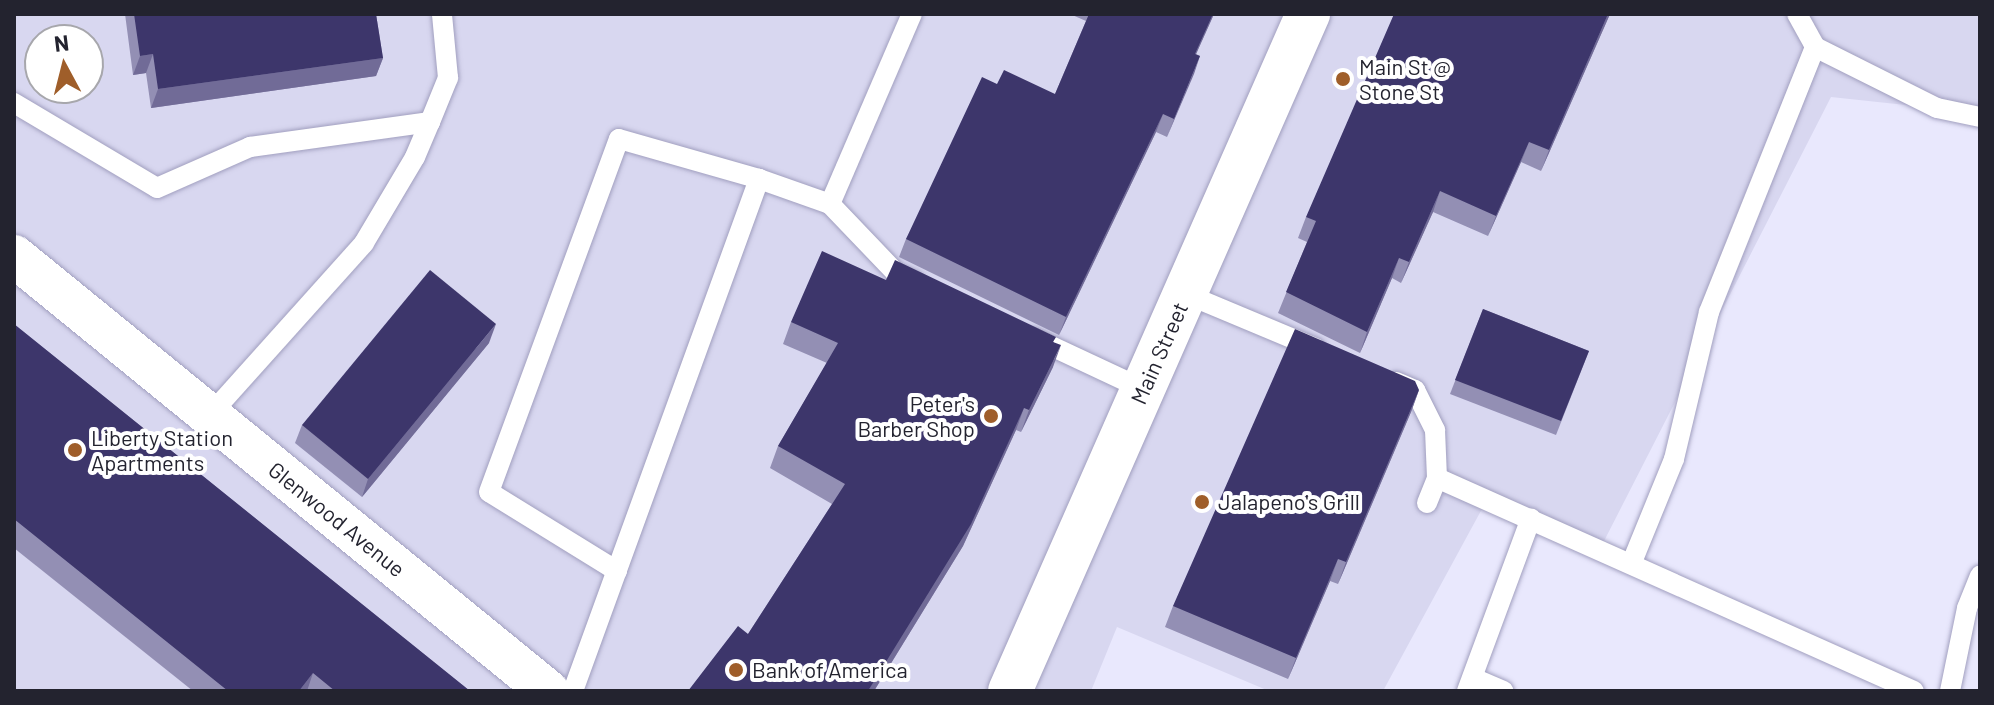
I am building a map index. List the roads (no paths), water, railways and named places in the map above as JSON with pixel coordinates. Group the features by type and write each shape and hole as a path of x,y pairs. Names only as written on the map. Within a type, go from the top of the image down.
{"main road":[{"name":"Main Street","path":"1010,691 1308,14"}],"street":[{"name":"Glenwood Avenue","path":"14,256 548,691"}],"lane":[{"path":"209,416 364,243 415,157 448,78 442,14"},
{"path":"830,204 912,14"},
{"path":"1797,14 1815,47 1937,108 1980,117"},
{"path":"1632,562 1674,459 1709,312 1815,47"},
{"path":"14,103 157,188 250,147 430,122"},
{"path":"617,571 489,492 619,139 759,179 830,204 896,273 937,293"},
{"path":"573,691 759,179"},
{"path":"1186,294 1329,354"},
{"path":"1019,331 1143,389"},
{"path":"1372,372 1415,390 1435,430 1437,478 1427,503"},
{"path":"1437,478 1632,562 1914,691"},
{"path":"1503,691 1470,684 1531,518"},
{"path":"1950,691 1967,608 1980,576"}],"place":[{"name":"Main St @ Stone St","path":"1343,79"},
{"name":"Peter's Barber Shop","path":"991,416"},
{"name":"Liberty Station Apartments","path":"75,450"},
{"name":"Jalapeno's Grill","path":"1202,502"},
{"name":"Bank of America","path":"736,670"}]}
